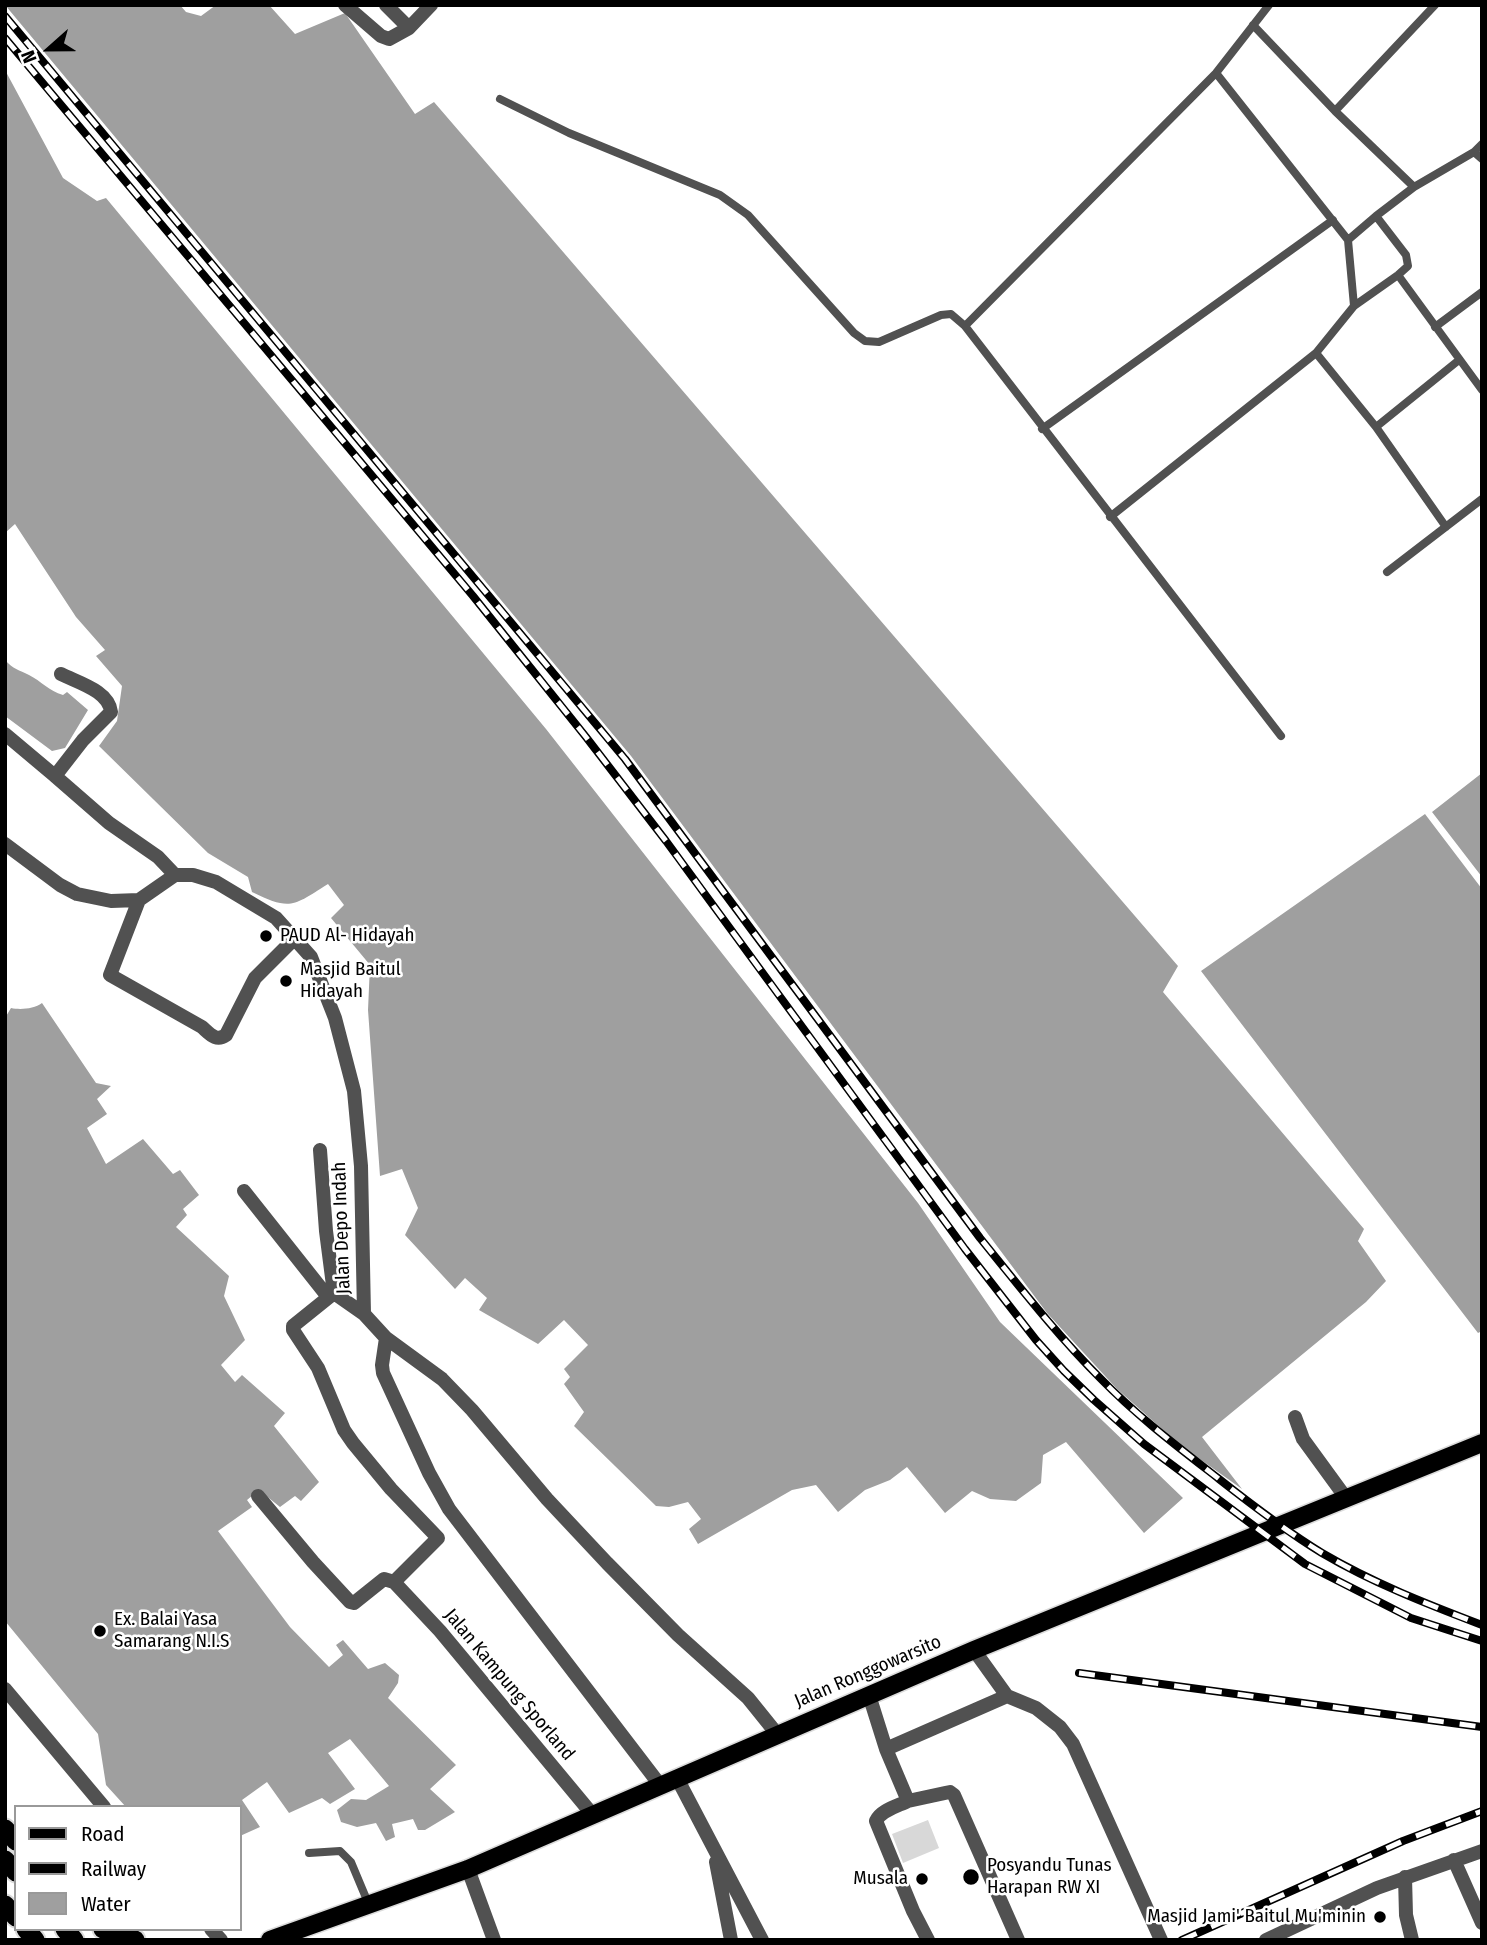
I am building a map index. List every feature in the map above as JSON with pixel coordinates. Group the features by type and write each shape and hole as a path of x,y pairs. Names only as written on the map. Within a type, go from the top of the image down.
{"highway":[{"path":"109,1931 135,1940"}],"main road":[{"name":"Jalan Ronggowarsito","path":"270,1940 468,1869 974,1650 1482,1443"}],"street":[{"path":"345,5 386,38 392,38 409,28 431,5"},
{"path":"386,5 409,28"},
{"path":"55,776 83,740 111,712 110,704 104,696 61,674"},
{"path":"5,734 109,823 158,857 175,875 139,900 111,901 77,894 60,885 5,844"},
{"name":"Jalan Depo Indah","path":"175,875 193,875 216,883 276,918 311,957 335,1018 354,1091 361,1167 363,1314 386,1338 436,1374 465,1403 547,1499 607,1563 678,1635 748,1698 777,1734"},
{"path":"139,900 110,975 202,1027 216,1038 226,1035 255,978 295,938"},
{"path":"320,1150 331,1295"},
{"path":"244,1191 331,1295 363,1314"},
{"path":"258,1496 350,1602 355,1603 384,1579 394,1582 439,1538 391,1489 353,1443 344,1430 318,1368 293,1330 293,1326 331,1295"},
{"path":"386,1338 383,1373 423,1461 449,1509 668,1782 712,1843 762,1940"},
{"path":"1295,1417 1303,1439 1346,1498"},
{"name":"Jalan Kampung Sporland","path":"394,1582 460,1654 592,1814"},
{"path":"974,1650 1007,1696 1036,1708 1060,1727 1073,1744 1161,1940"},
{"path":"5,1689 102,1805"},
{"path":"869,1695 886,1749 908,1801"},
{"path":"886,1749 1007,1696"},
{"path":"928,1940 913,1911 876,1821 878,1816 908,1801 950,1792 954,1795 1018,1940"},
{"path":"712,1843 732,1940"},
{"path":"1266,1940 1405,1877 1482,1851"},
{"path":"1454,1860 1482,1923"},
{"path":"468,1869 494,1940"},
{"path":"1405,1877 1406,1915 1412,1940"}],"lane":[{"path":"965,326 1216,73 1269,5"},
{"path":"1335,111 1435,5"},
{"path":"1253,25 1335,111 1414,187"},
{"path":"1216,73 1348,240 1354,306"},
{"path":"500,99 569,133 720,195 748,215 854,333 865,341 879,342 941,315 951,314 965,326 1281,736"},
{"path":"1348,240 1414,187 1474,152 1482,144"},
{"path":"1474,152 1482,159"},
{"path":"1110,517 1316,353 1354,306 1408,266 1408,261 1376,216"},
{"path":"1042,429 1333,219"},
{"path":"1398,275 1482,390"},
{"path":"1435,327 1482,292"},
{"path":"1316,353 1376,427 1446,527"},
{"path":"1376,427 1459,360"},
{"path":"1387,572 1482,499"},
{"path":"309,1853 340,1851 351,1862 369,1905"}],"shaded area":[{"path":"928,1820 939,1848 903,1863 892,1834"}],"water":[{"path":"5,5 180,5 186,12 201,16 216,5 269,5 295,34 345,13 415,114 434,102 1178,966 1163,992 1364,1229 1358,1241 1386,1281 1366,1302 1202,1437 1242,1489 1180,1445 1117,1389 1047,1313 631,756"},
{"path":"5,70 63,178 97,201 106,198 546,729 918,1203 1000,1322 1183,1498 1144,1533 1066,1442 1043,1455 1041,1483 1016,1501 990,1499 972,1491 945,1513 907,1467 890,1480 865,1490 838,1512 816,1485 792,1490 698,1544 689,1529 701,1519 688,1502 669,1507 656,1506 574,1426 584,1412 564,1384 570,1377 564,1369 588,1345 564,1320 538,1344 479,1310 487,1298 465,1278 455,1289 405,1235 418,1208 402,1169 380,1176 368,1010 370,965 331,918 344,905 328,884 299,901 284,904 252,892 248,877 208,853 99,746 117,721 122,686 96,656 105,650 76,617 15,524 5,533"},
{"path":"5,660 53,691 63,695 67,692 88,710 65,748 52,751 5,716"},
{"path":"1482,773 1482,877 1432,812"},
{"path":"1425,814 1482,889 1482,1331 1478,1333 1201,971"},
{"path":"42,1003 96,1083 111,1086 97,1099 107,1114 87,1128 106,1164 143,1139 173,1174 180,1170 199,1195 183,1209 187,1215 176,1227 229,1276 224,1296 245,1340 221,1365 235,1382 242,1375 285,1413 274,1426 319,1482 301,1501 295,1496 280,1507 259,1490 247,1500 252,1507 218,1531 290,1627 329,1667 343,1655 336,1645 343,1640 368,1669 385,1663 399,1675 398,1683 388,1698 456,1765 430,1789 455,1812 425,1830 418,1830 413,1819 392,1824 395,1837 386,1841 376,1823 357,1827 341,1822 337,1810 351,1799 366,1800 389,1786 350,1739 328,1753 355,1789 330,1804 322,1798 289,1813 267,1782 242,1800 260,1827 242,1835 242,1805 124,1805 106,1785 98,1734 5,1621 5,1018 11,1008 35,1007"}],"railway":[{"path":"5,16 625,759 980,1238 1069,1345 1143,1418 1295,1536 1341,1564 1421,1601 1482,1625"},
{"path":"5,38 473,596 586,737 666,841 965,1249 1036,1340 1064,1371 1144,1444 1305,1564 1411,1618 1482,1641"},
{"path":"1079,1673 1482,1727"},
{"path":"1182,1940 1403,1841 1482,1811"}],"place":[{"name":"PAUD Al- Hidayah","path":"266,936"},
{"name":"Masjid Baitul Hidayah","path":"286,981"},
{"name":"Ex. Balai Yasa Samarang N.I.S","path":"100,1631"},
{"name":"Posyandu Tunas Harapan RW XI","path":"971,1877"},
{"name":"Musala","path":"922,1879"},
{"name":"Masjid Jami' Baitul Mu'minin","path":"1380,1917"}]}
